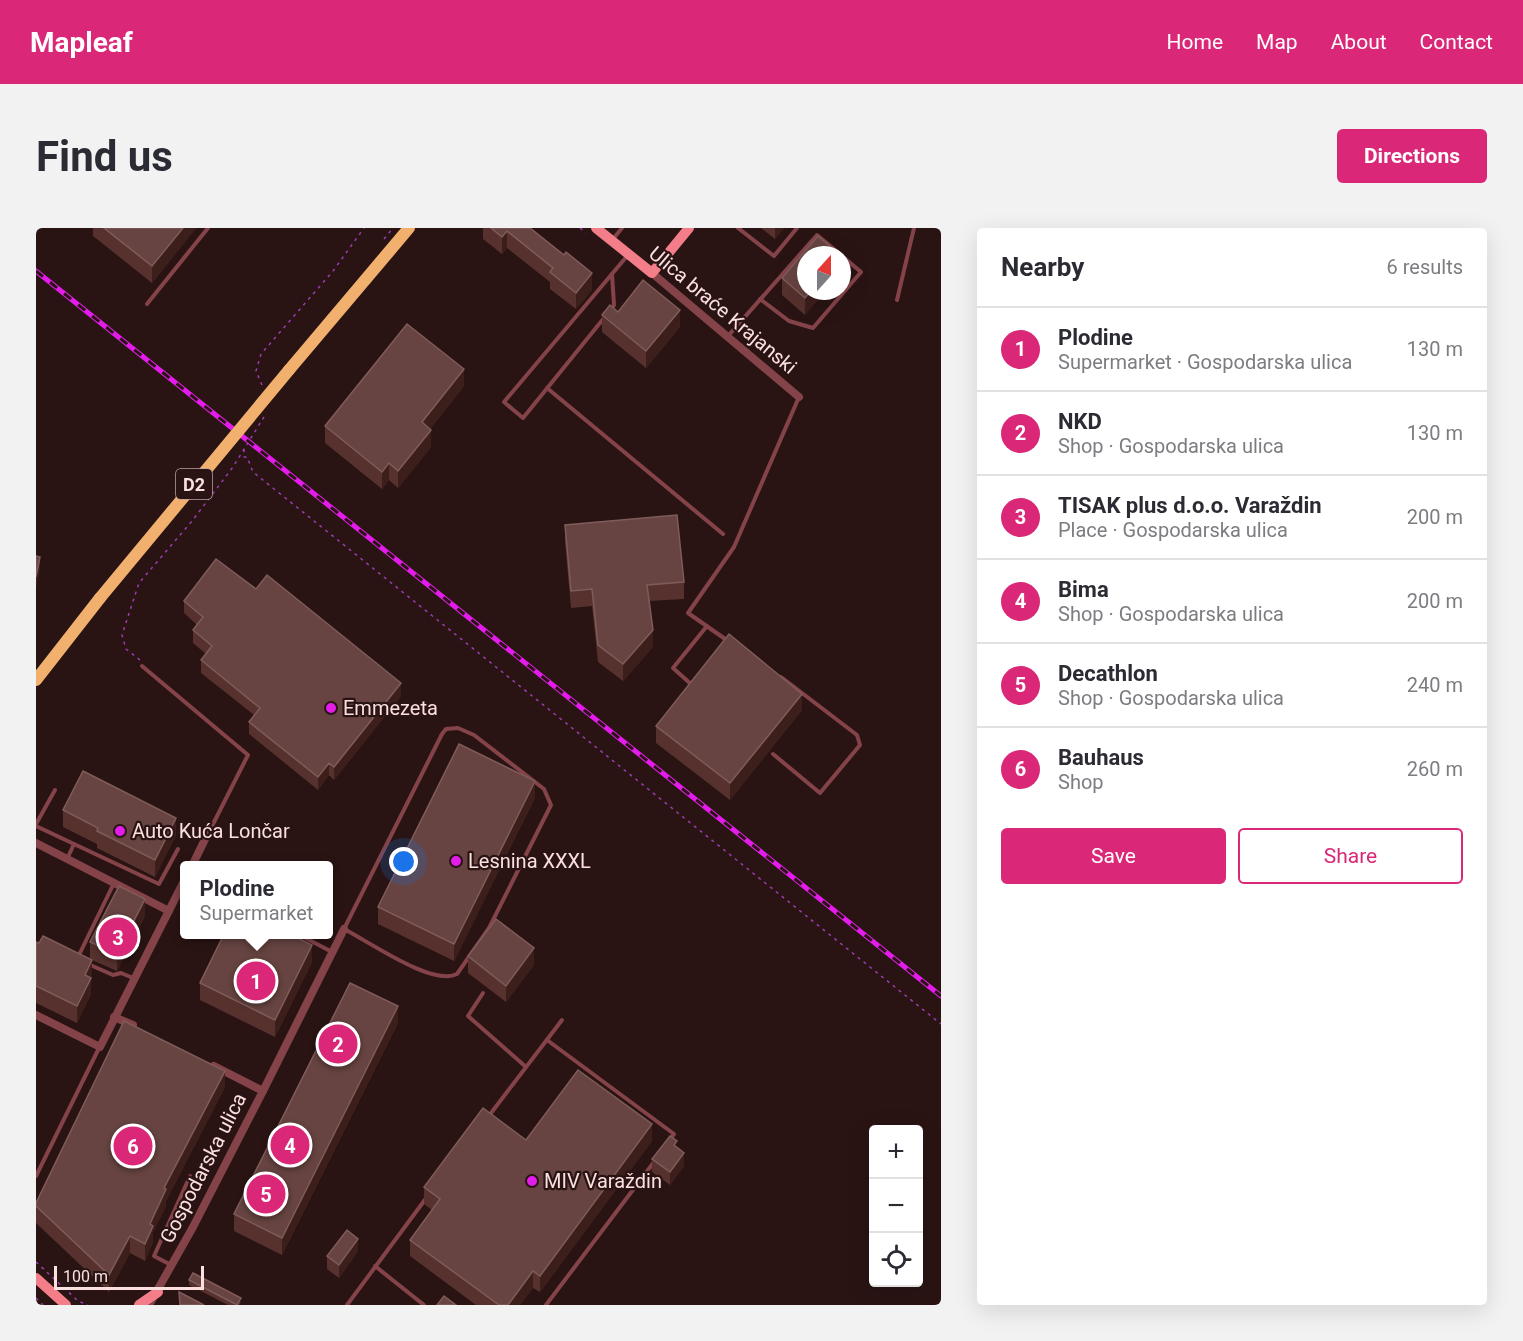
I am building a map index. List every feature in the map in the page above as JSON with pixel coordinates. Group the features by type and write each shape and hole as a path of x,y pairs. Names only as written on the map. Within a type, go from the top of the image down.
{"main road":[{"name":"D2","path":"36,680 100,598 409,228"},
{"name":"Ulica braće Krajanski","path":"596,228 652,273"},
{"path":"652,273 689,228"},
{"path":"36,1278 65,1304"},
{"path":"139,1305 158,1292"}],"street":[{"name":"Ulica braće Krajanski","path":"652,273 800,397"},
{"path":"194,861 208,833"},
{"path":"36,843 169,911"},
{"path":"36,1015 100,1047 180,889"},
{"name":"Gospodarska ulica","path":"149,1305 172,1266 344,929"},
{"path":"114,1017 142,1030"},
{"name":"Gospodarska ulica","path":"201,1060 262,1091"},
{"name":"Gospodarska ulica","path":"155,1305 158,1292"}],"lane":[{"path":"147,304 208,228"},
{"path":"612,241 622,228"},
{"path":"738,228 774,256 797,228"},
{"path":"897,300 914,228"},
{"path":"807,246 817,235 831,246"},
{"path":"612,274 614,305 523,418 504,402 628,254"},
{"path":"728,336 797,257"},
{"path":"851,263 861,272 851,284"},
{"path":"760,299 789,321 813,328 837,300"},
{"path":"547,388 723,534"},
{"path":"735,645 688,613 734,547 773,463 800,397"},
{"path":"697,690 672,668 707,626"},
{"path":"142,666 248,755 208,833"},
{"path":"772,670 847,725 857,735 860,745 819,792 773,754"},
{"path":"458,728 474,735 548,794 551,805 549,813 489,928 457,974 450,978 427,973 344,929 446,729 458,728"},
{"path":"55,790 36,825 74,844 159,884 177,849"},
{"path":"67,859 74,844"},
{"path":"114,883 77,959 113,975 121,973 134,979"},
{"path":"307,939 332,952"},
{"path":"483,993 468,1016 526,1067"},
{"path":"483,1124 562,1020"},
{"path":"547,1040 674,1134 667,1144"},
{"path":"36,1176 100,1047"},
{"path":"546,1305 660,1153"},
{"path":"172,1266 154,1256 190,1176"},
{"path":"346,1305 432,1190"},
{"path":"375,1266 424,1305"}],"path":[{"path":"265,389 256,371 261,354 333,271 364,228"},
{"path":"142,666 140,659 123,643 122,634 135,592 233,467 268,412"},
{"path":"244,449 244,457 247,457 253,472 941,1024"},
{"path":"36,1262 78,1300 88,1305"},
{"path":"36,1298 43,1305"}],"building":[{"path":"104,228 183,228 152,266"},
{"path":"491,228 530,228 564,255 566,252 592,273 576,293 550,272 553,268 507,231 502,237"},
{"path":"818,236 830,246 809,246"},
{"path":"797,260 797,291 782,278"},
{"path":"643,280 680,310 646,351 602,315 610,305 618,312"},
{"path":"407,324 464,369 422,422 431,430 398,471 389,463 382,472 325,426"},
{"path":"677,515 684,582 647,585 653,630 623,664 598,645 592,589 571,591 565,525"},
{"path":"36,556 40,557 36,577"},
{"path":"216,559 256,589 267,575 401,683 334,767 329,763 318,777 249,722 260,708 201,660 212,646 193,630 203,617 184,601"},
{"path":"729,634 802,694 730,783 656,726"},
{"name":"Lesnina XXXL","path":"459,744 535,781 454,944 378,907"},
{"name":"Auto Kuća Lončar","path":"83,771 176,818 155,860 97,831 98,828 63,810"},
{"path":"119,886 145,899 117,954 90,942"},
{"path":"496,919 534,948 506,986 468,956"},
{"path":"43,936 92,960 85,975 91,978 77,1006 36,986 36,942 39,943"},
{"path":"222,939 300,939 312,945 275,1020 200,983"},
{"path":"350,983 398,1006 282,1238 234,1214"},
{"path":"124,1021 225,1071 164,1188 166,1189 150,1224 153,1226 145,1244 130,1236 109,1275 36,1206 36,1203"},
{"name":"MIV Varaždin","path":"578,1070 652,1124 540,1276 533,1271 508,1305 499,1305 410,1240 440,1199 424,1187 483,1108 526,1140"},
{"path":"670,1136 677,1141 674,1145 684,1153 670,1172 652,1159"},
{"path":"347,1230 358,1239 339,1265 327,1256"},
{"path":"193,1273 241,1298 237,1305 189,1280"},
{"path":"179,1292 204,1305 180,1305"},
{"path":"444,1296 456,1305 437,1305"}],"railway":[{"path":"36,271 941,996"}],"place":[{"name":"Emmezeta","path":"331,708"},
{"name":"Auto Kuća Lončar","path":"120,831"},
{"name":"Lesnina XXXL","path":"456,861"},
{"name":"TISAK plus d.o.o. Varaždin","path":"118,937"},
{"name":"Plodine","path":"256,981"},
{"name":"NKD","path":"338,1044"},
{"name":"Bima","path":"290,1145"},
{"name":"Bauhaus","path":"133,1146"},
{"name":"MIV Varaždin","path":"532,1181"},
{"name":"Decathlon","path":"266,1194"}]}
